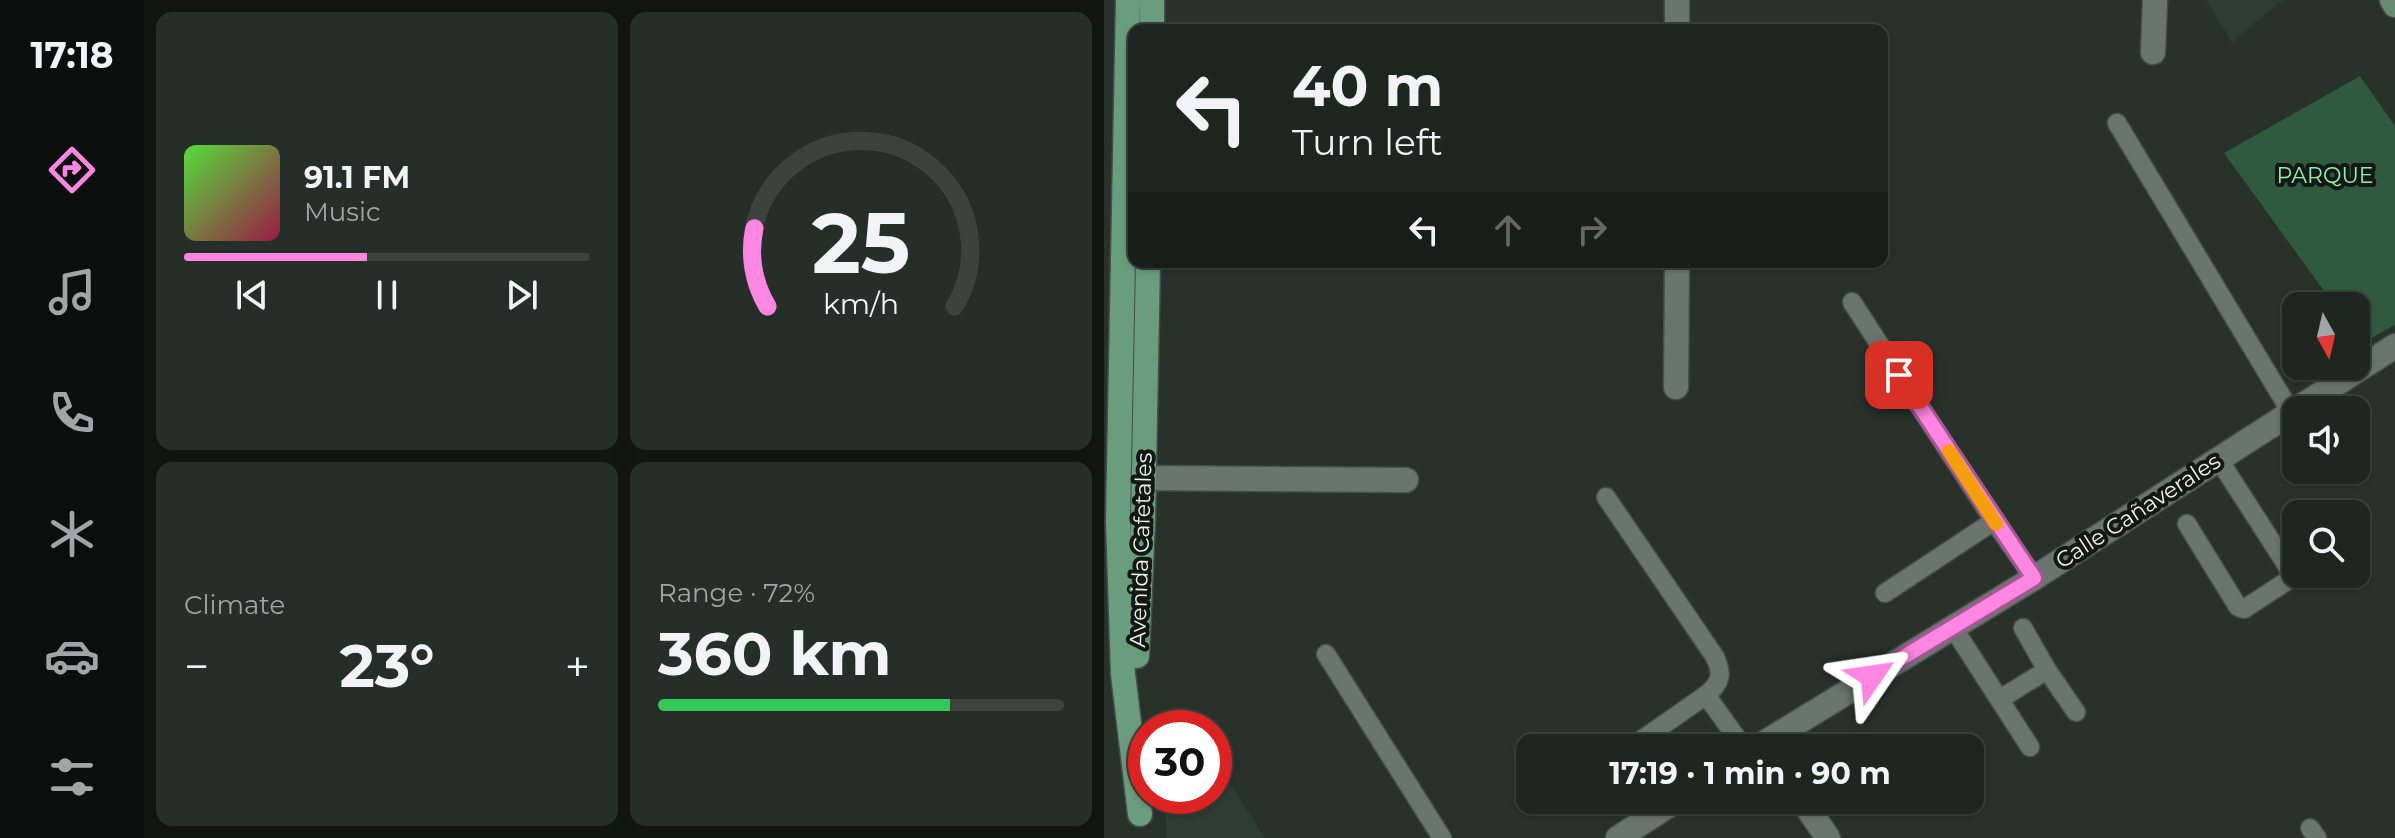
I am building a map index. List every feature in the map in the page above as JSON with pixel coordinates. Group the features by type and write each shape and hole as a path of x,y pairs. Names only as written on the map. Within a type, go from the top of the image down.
{"main road":[{"path":"1128,0 1118,520 1123,674 1140,826"},
{"path":"1152,0 1152,24"},
{"name":"Avenida Cafetales","path":"1140,826 1137,656 1148,268"}],"street":[{"path":"1677,0 1677,24"},
{"path":"2153,52 2155,0"},
{"path":"1676,387 1677,268"},
{"name":"Calle Cañaverales","path":"2318,396 2394,350"},
{"name":"Calle Cañaverales","path":"1779,734 2034,578 2282,418"},
{"path":"1144,478 1406,480"},
{"path":"1618,838 1649,830 1664,814"},
{"path":"1812,814 1828,838"}],"lane":[{"path":"2117,123 2282,397"},
{"path":"1852,302 2034,578"},
{"path":"2187,524 2238,607 2244,609 2287,581 2290,575 2288,567 2219,460"},
{"path":"1606,497 1715,657 1721,671 1717,686 1650,734"},
{"path":"1885,593 1994,521"},
{"path":"1952,626 2030,747"},
{"path":"2023,628 2076,712"},
{"path":"1326,654 1442,838"},
{"path":"2000,699 2047,670"},
{"path":"1706,695 1745,734"}],"shaded area":[{"path":"2206,0 2281,0 2281,1 2232,43"},
{"path":"1232,787 1265,838 1167,838 1166,814 1232,814"}],"green space":[{"name":"PARQUE","path":"2360,76 2395,126 2395,325 2370,339 2370,292 2325,292 2224,153"}],"slow traffic":[{"path":"1949,451 1996,524"}],"route":[{"path":"1872,676 2034,578 1899,375"}]}
